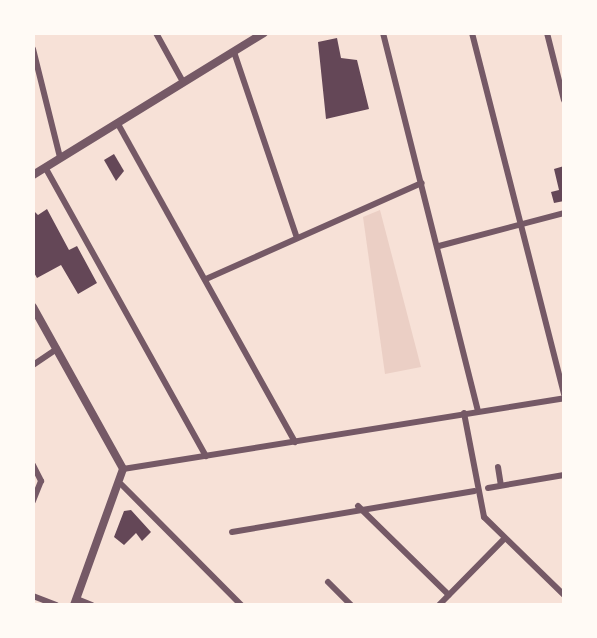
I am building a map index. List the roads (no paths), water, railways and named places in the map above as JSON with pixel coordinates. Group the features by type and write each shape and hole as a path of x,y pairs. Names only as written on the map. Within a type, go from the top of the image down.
{"street":[{"path":"156,33 183,82"},
{"path":"33,175 264,33"},
{"path":"383,33 439,246 478,411"},
{"path":"123,469 564,396 472,33"},
{"path":"547,33 564,100"},
{"path":"33,49 60,157"},
{"path":"234,52 297,238"},
{"path":"118,124 295,442"},
{"path":"45,167 206,456"},
{"path":"206,279 422,183"},
{"path":"439,246 564,214"},
{"path":"33,307 123,469 122,485 76,602 92,605"},
{"path":"33,365 57,349"},
{"path":"464,413 475,491 484,517 503,540 564,595"},
{"path":"33,465 41,481 33,501"},
{"path":"498,467 501,485"},
{"path":"488,488 564,475"},
{"path":"122,485 241,605"},
{"path":"232,532 358,506 475,491"},
{"path":"358,506 449,595"},
{"path":"439,605 503,540"},
{"path":"328,582 351,605"},
{"path":"33,596 56,605"}]}
